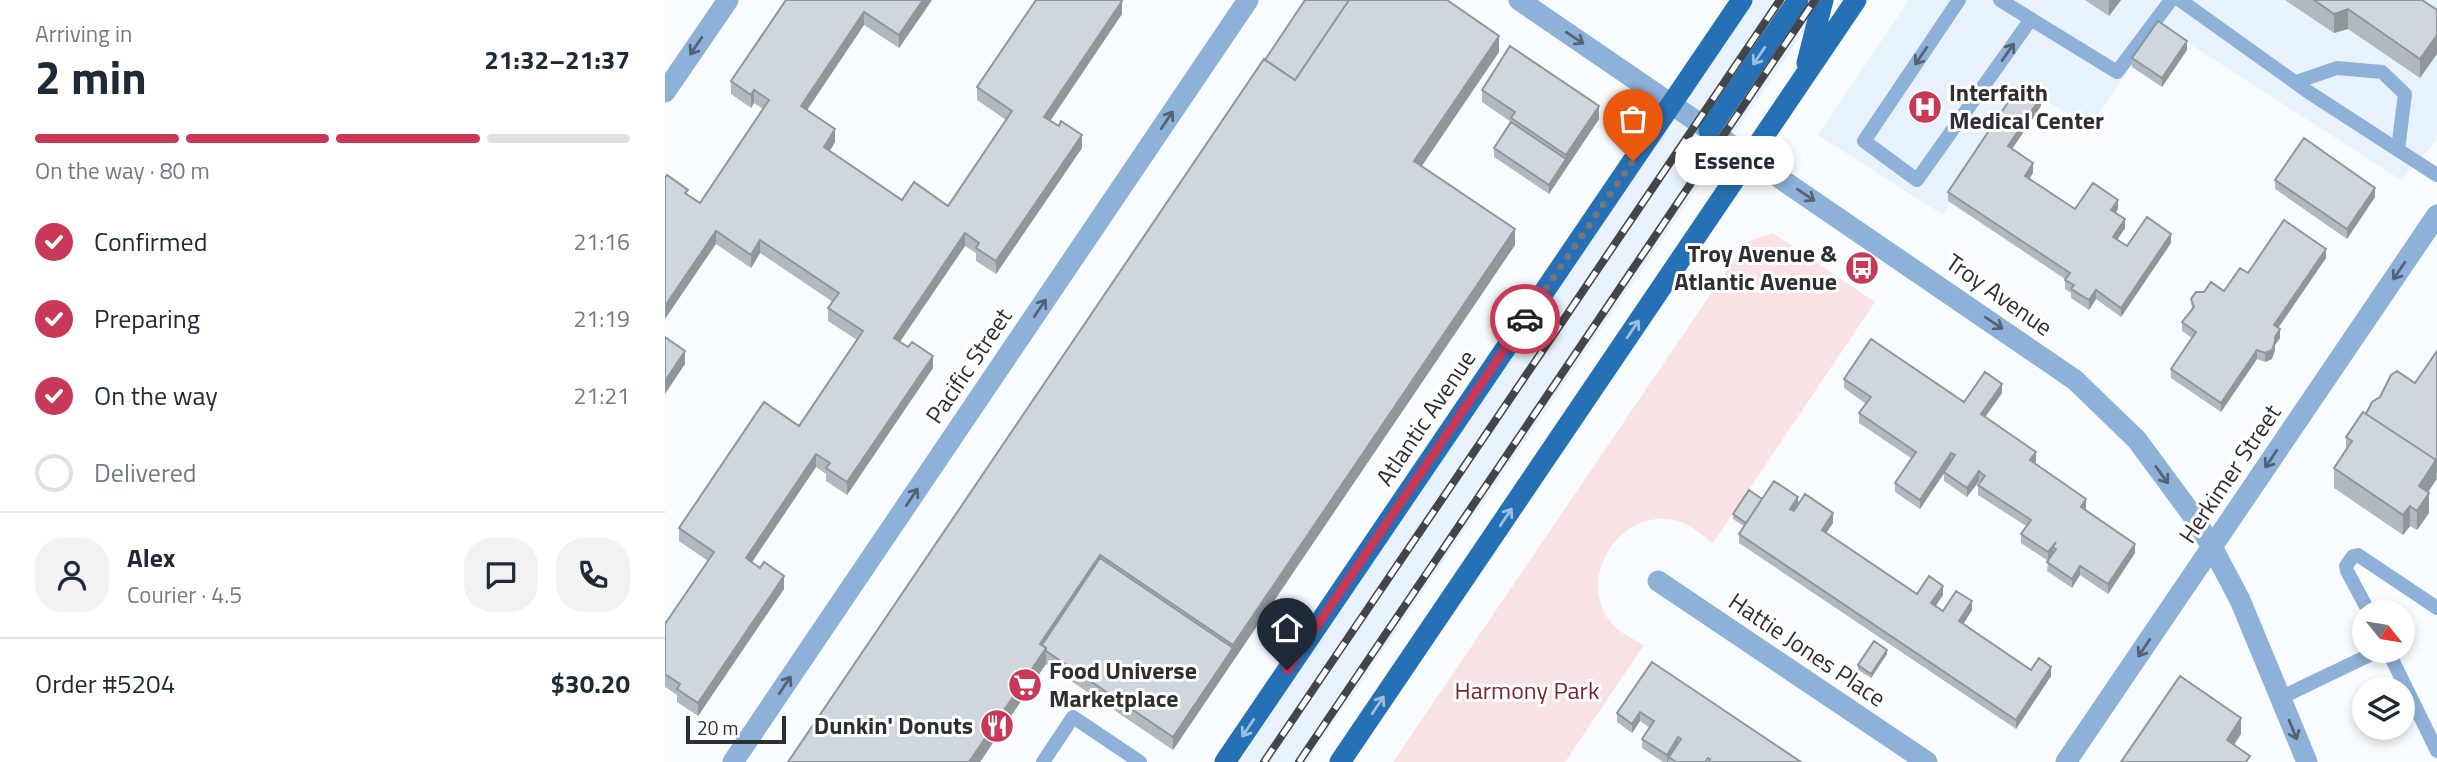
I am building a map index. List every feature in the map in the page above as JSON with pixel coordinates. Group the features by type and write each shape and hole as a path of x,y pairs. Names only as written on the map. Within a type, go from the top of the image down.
{"main road":[{"name":"Atlantic Avenue","path":"1224,762 1742,0"},
{"path":"1709,130 1798,0"},
{"path":"1803,79 1823,0"},
{"path":"1340,762 1856,0"}],"street":[{"path":"665,92 728,0"},
{"name":"Pacific Street","path":"733,762 1248,0"},
{"name":"Troy Avenue","path":"1519,0 2075,380 2137,440 2193,516 2212,547 2240,600 2307,762"},
{"name":"Herkimer Street","path":"2066,762 2437,215"},
{"name":"Hattie Jones Place","path":"1658,581 1927,762"}],"lane":[{"path":"1959,0 1864,141 1917,180 2031,19"},
{"path":"2000,0 2117,72 2171,0"},
{"path":"2179,0 2296,82 2437,175"},
{"path":"2296,82 2337,68 2382,72 2405,94 2398,149"},
{"path":"2363,600 2346,566 2353,556 2358,555 2437,608"},
{"path":"2280,698 2353,663"},
{"path":"2394,663 2437,751"},
{"path":"1043,762 1073,717 1140,762"}],"shaded area":[{"path":"1754,0 1825,0 1307,762 1239,762 1654,144"},
{"name":"Interfaith Medical Center","path":"1909,0 2437,0 2437,140 2401,180 2160,25 2089,127 2025,87 1943,215 1818,135"}],"green space":[{"name":"Harmony Park","path":"1773,233 1875,302 1713,543 1681,522 1660,519 1640,523 1623,533 1610,548 1601,566 1598,586 1601,606 1615,627 1644,645 1565,762 1393,762 1746,242"}],"building":[{"path":"786,0 923,0 899,35 864,12 801,106 835,129 824,147 902,200 914,182 948,206 1012,111 977,87 1036,0 1122,1 1044,117 1059,126 1061,121 1082,135 996,261 976,248 979,243 965,233 894,338 908,347 912,342 933,356 847,482 826,468 830,463 816,454 746,558 760,568 764,562 784,576 698,703 677,689 680,684 665,674 665,624 714,552 679,528 764,402 799,426 863,331 828,308 839,293 760,240 751,255 716,231 665,306 665,178 667,175 688,190 685,193 700,203 769,100 754,90 751,95 731,81"},
{"path":"1305,0 1349,0 1295,80 1265,60"},
{"path":"1349,0 1447,0 1499,36 1414,161 1515,229 1233,645 1100,555 1040,644 1046,648 969,762 788,762 1264,59 1295,80"},
{"path":"2314,0 2422,0 2437,10 2437,35 2420,59 2348,9 2334,14"},
{"path":"2158,21 2187,41 2162,78 2132,58"},
{"path":"1510,46 1599,106 1566,155 1511,118 1515,112 1482,90"},
{"path":"2021,83 2041,97 2008,146 2033,163 2025,176 2075,209 2093,183 2118,200 2111,210 2125,219 2113,237 2127,246 2147,217 2171,234 2121,308 2096,290 2089,300 2071,289 2074,285 2065,280 2070,273 1948,192"},
{"path":"1511,122 1566,159 1549,185 1494,148"},
{"path":"2304,138 2375,188 2347,229 2275,180"},
{"path":"2284,220 2326,249 2274,325 2280,329 2272,350 2265,353 2257,350 2221,403 2171,369 2196,332 2182,322 2194,307 2191,299 2196,292 2204,292 2211,282 2224,291 2240,268 2248,273"},
{"path":"665,337 685,351 665,381"},
{"path":"1871,339 1964,402 1985,372 2002,384 1981,414 2036,452 2030,460 2086,499 2081,507 2135,544 2108,584 2080,566 2072,579 2047,562 2056,549 2053,547 2056,542 2048,552 2021,534 2031,520 1978,485 1985,476 1979,471 1967,488 1944,472 1955,455 1951,453 1920,500 1895,483 1916,452 1859,413 1871,397 1844,379"},
{"path":"2437,351 2437,472 2436,460 2366,414 2372,402 2380,397 2391,375 2397,371 2415,383"},
{"path":"2363,412 2436,460 2419,486 2429,493 2417,511 2410,506 2403,515 2334,468 2352,441 2346,437"},
{"path":"1774,481 1798,497 1790,509 1794,511 1805,494 1833,513 1822,530 1917,594 1929,576 1943,586 1931,603 1943,611 1956,591 1972,601 1959,621 2031,670 2039,658 2051,667 2016,720 1739,534"},
{"path":"1749,490 1762,499 1746,523 1733,514"},
{"path":"1100,558 1233,648 1173,737 1046,651 1042,645"},
{"path":"1874,641 1887,650 1871,674 1858,665"},
{"path":"1652,662 1801,762 1709,762 1708,758 1705,762 1676,762 1669,757 1681,739 1678,737 1667,755 1642,739 1654,721 1640,712 1632,724 1617,713"},
{"path":"2180,676 2241,718 2227,740 2250,756 2246,762 2121,762"}],"railway":[{"path":"1264,762 1780,0"},
{"path":"1299,762 1815,0"}],"way so far":[{"path":"1525,319 1633,161"}],"place":[{"name":"Interfaith Medical Center","path":"1925,107"},
{"name":"Essence","path":"1633,161"},
{"name":"Troy Avenue & Atlantic Avenue","path":"1862,268"},
{"name":"Food Universe Marketplace","path":"1025,685"},
{"name":"Dunkin' Donuts","path":"997,726"}],"route":[{"path":"1287,670 1525,319"}]}
